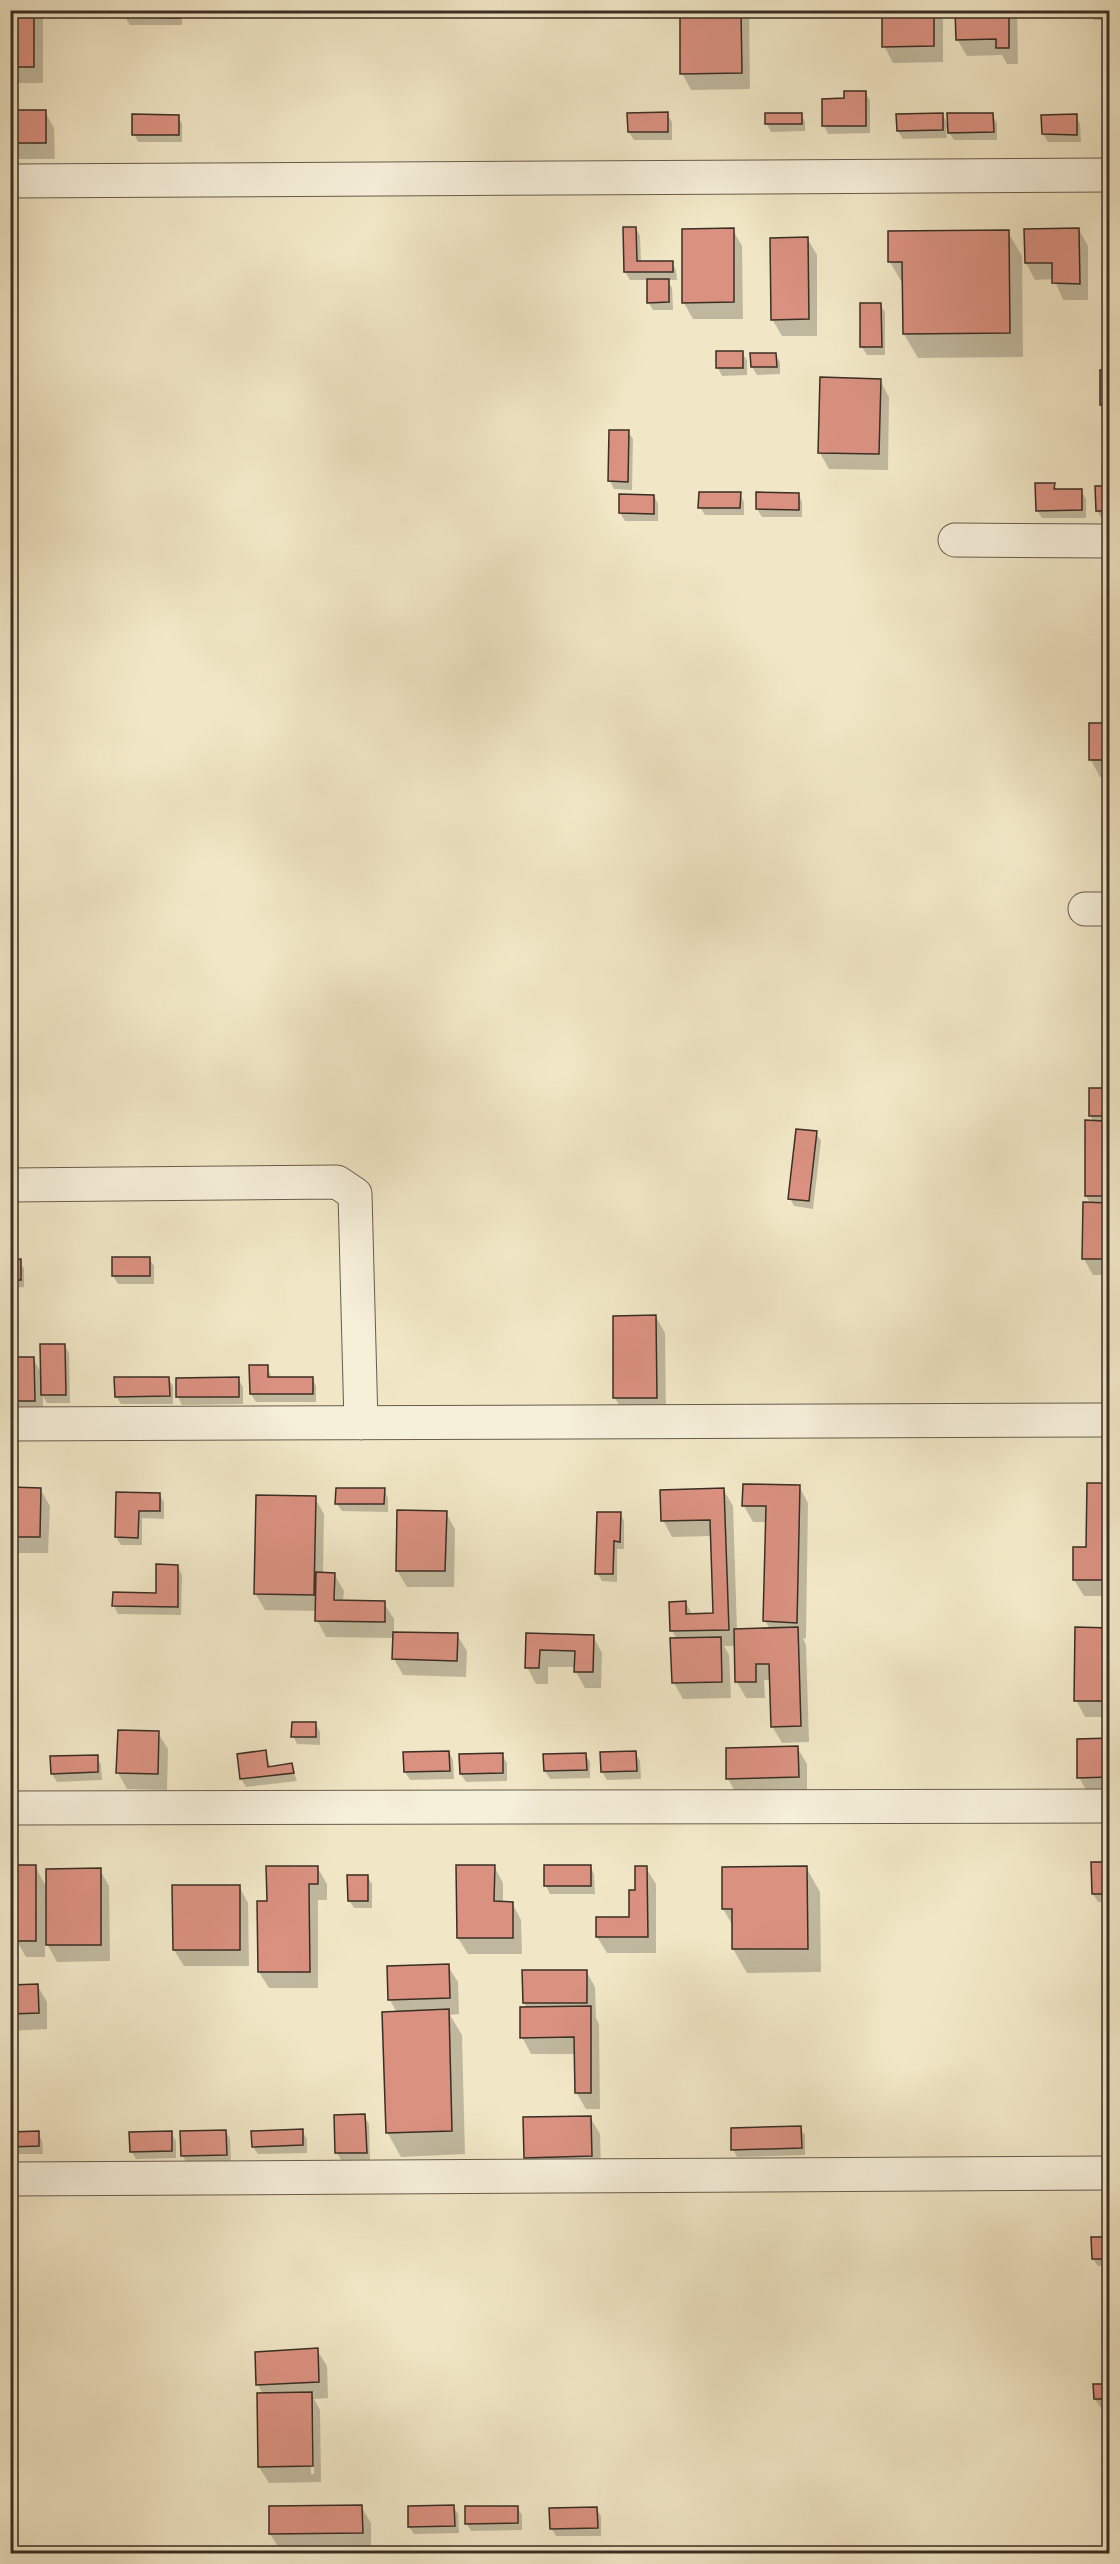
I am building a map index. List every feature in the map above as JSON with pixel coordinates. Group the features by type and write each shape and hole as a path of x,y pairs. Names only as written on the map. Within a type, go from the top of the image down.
{"street":[{"path":"10,181 1110,175"},
{"path":"955,540 1110,541"},
{"path":"10,1185 337,1182 355,1194 361,1423"},
{"path":"10,1424 1110,1420"},
{"path":"10,1808 1110,1806"},
{"path":"10,2179 1110,2173"}],"building":[{"path":"10,10 34,10 34,67 10,67"},
{"path":"124,10 179,10 179,18 124,17"},
{"path":"680,10 741,10 742,73 680,74"},
{"path":"882,10 934,10 934,46 882,47"},
{"path":"955,10 1009,10 1009,48 996,48 996,39 956,40"},
{"path":"844,91 866,91 866,126 822,126 822,99 844,98"},
{"path":"10,110 46,110 46,143 10,143"},
{"path":"668,112 668,132 628,132 627,113"},
{"path":"765,113 802,113 802,124 765,124"},
{"path":"943,113 943,130 897,131 896,114"},
{"path":"947,113 993,113 994,132 948,133"},
{"path":"132,114 179,115 179,135 132,135"},
{"path":"1077,114 1077,135 1042,134 1041,115"},
{"path":"623,227 636,227 637,261 673,261 673,272 624,272"},
{"path":"734,228 734,302 682,303 682,229"},
{"path":"1079,228 1080,284 1052,283 1052,263 1025,263 1024,229"},
{"path":"1009,230 1010,333 903,334 902,262 888,262 888,231"},
{"path":"808,237 809,319 771,320 770,238"},
{"path":"647,279 669,279 669,302 647,303"},
{"path":"860,303 881,303 882,347 860,347"},
{"path":"716,351 743,351 743,368 716,368"},
{"path":"750,353 776,353 777,367 751,367"},
{"path":"1110,369 1110,405 1100,405 1100,370"},
{"path":"820,377 881,379 879,454 818,453"},
{"path":"609,430 629,430 628,482 608,481"},
{"path":"1035,483 1055,483 1054,489 1082,489 1082,510 1036,511"},
{"path":"1095,486 1110,486 1110,511 1096,511"},
{"path":"699,492 741,492 740,508 698,508"},
{"path":"756,492 799,493 799,510 756,509"},
{"path":"619,494 654,495 654,514 619,513"},
{"path":"1089,723 1110,723 1110,760 1089,760"},
{"path":"1089,1088 1110,1088 1110,1116 1089,1116"},
{"path":"1085,1120 1104,1121 1104,1128 1110,1128 1110,1196 1085,1196"},
{"path":"796,1129 817,1131 809,1201 788,1199"},
{"path":"1083,1202 1108,1203 1110,1259 1082,1259"},
{"path":"112,1257 150,1257 150,1276 112,1276"},
{"path":"21,1259 21,1280 10,1280 10,1260"},
{"path":"656,1315 657,1398 613,1398 613,1316"},
{"path":"40,1344 65,1344 66,1395 41,1395"},
{"path":"10,1357 34,1357 35,1401 10,1401"},
{"path":"249,1365 268,1365 268,1377 313,1377 313,1394 250,1394"},
{"path":"114,1377 169,1377 170,1396 115,1397"},
{"path":"239,1377 239,1397 176,1397 176,1378"},
{"path":"1087,1483 1110,1483 1110,1580 1073,1580 1073,1547 1086,1547"},
{"path":"743,1484 800,1485 797,1623 763,1621 766,1506 742,1506"},
{"path":"10,1487 41,1488 40,1537 10,1537"},
{"path":"336,1488 385,1488 384,1504 335,1504"},
{"path":"724,1488 729,1630 670,1631 669,1602 686,1601 686,1614 713,1613 710,1520 661,1521 660,1490"},
{"path":"116,1492 160,1493 160,1511 139,1511 138,1538 115,1537"},
{"path":"256,1495 316,1496 314,1595 254,1594"},
{"path":"397,1510 447,1511 445,1571 396,1571"},
{"path":"597,1512 621,1512 620,1542 614,1541 613,1574 595,1574"},
{"path":"156,1564 178,1565 178,1607 112,1606 113,1592 156,1593"},
{"path":"316,1572 335,1573 334,1600 385,1601 385,1622 315,1621"},
{"path":"798,1627 801,1726 771,1727 769,1664 756,1664 756,1682 735,1682 734,1629"},
{"path":"1075,1627 1110,1628 1110,1701 1074,1701"},
{"path":"393,1632 458,1633 457,1661 392,1659"},
{"path":"526,1633 594,1635 593,1672 574,1672 575,1651 540,1650 539,1668 525,1668"},
{"path":"721,1637 722,1682 672,1683 670,1638"},
{"path":"292,1722 316,1722 316,1737 291,1737"},
{"path":"118,1730 159,1731 158,1774 116,1773"},
{"path":"1110,1738 1110,1777 1077,1778 1077,1739"},
{"path":"798,1746 799,1777 726,1779 726,1748"},
{"path":"266,1750 268,1767 292,1763 294,1773 240,1779 237,1754"},
{"path":"449,1751 450,1771 404,1772 403,1752"},
{"path":"636,1751 637,1771 601,1772 600,1752"},
{"path":"503,1753 503,1773 460,1774 459,1754"},
{"path":"586,1753 587,1770 544,1771 543,1754"},
{"path":"98,1755 98,1772 51,1774 50,1756"},
{"path":"1091,1862 1110,1862 1110,1894 1092,1894"},
{"path":"10,1865 36,1865 36,1941 15,1941 15,1889 10,1889"},
{"path":"456,1865 495,1865 494,1901 513,1902 513,1938 457,1938"},
{"path":"544,1865 591,1865 591,1886 544,1886"},
{"path":"266,1866 318,1866 318,1884 309,1884 310,1972 258,1972 257,1901 267,1901"},
{"path":"635,1866 647,1866 648,1937 596,1937 596,1917 629,1917 629,1890 635,1890"},
{"path":"807,1866 808,1949 732,1949 732,1909 722,1909 722,1867"},
{"path":"101,1868 101,1945 46,1945 46,1869"},
{"path":"347,1875 368,1875 368,1901 348,1901"},
{"path":"172,1885 240,1885 240,1950 173,1950"},
{"path":"449,1964 450,1998 388,2000 387,1966"},
{"path":"522,1970 587,1970 587,2003 523,2003"},
{"path":"38,1984 39,2013 10,2014 10,1985"},
{"path":"591,2006 591,2093 575,2093 574,2037 520,2038 520,2007"},
{"path":"449,2009 452,2131 386,2133 382,2012"},
{"path":"365,2114 367,2153 335,2153 334,2115"},
{"path":"591,2116 592,2156 524,2158 523,2117"},
{"path":"801,2126 802,2148 731,2150 731,2128"},
{"path":"303,2129 303,2145 252,2147 251,2131"},
{"path":"226,2130 227,2155 181,2156 180,2131"},
{"path":"39,2131 39,2146 10,2147 10,2132"},
{"path":"172,2131 172,2151 130,2152 129,2132"},
{"path":"1091,2237 1110,2237 1110,2259 1092,2259"},
{"path":"1104,2288 1110,2288 1110,2340 1104,2340"},
{"path":"318,2348 319,2382 256,2385 255,2352"},
{"path":"1093,2384 1110,2384 1110,2399 1094,2399"},
{"path":"312,2392 313,2466 258,2467 257,2393"},
{"path":"362,2505 363,2533 269,2534 269,2506"},
{"path":"454,2505 455,2526 408,2527 408,2506"},
{"path":"465,2506 518,2506 518,2523 465,2524"},
{"path":"597,2507 598,2528 550,2529 549,2508"}]}
